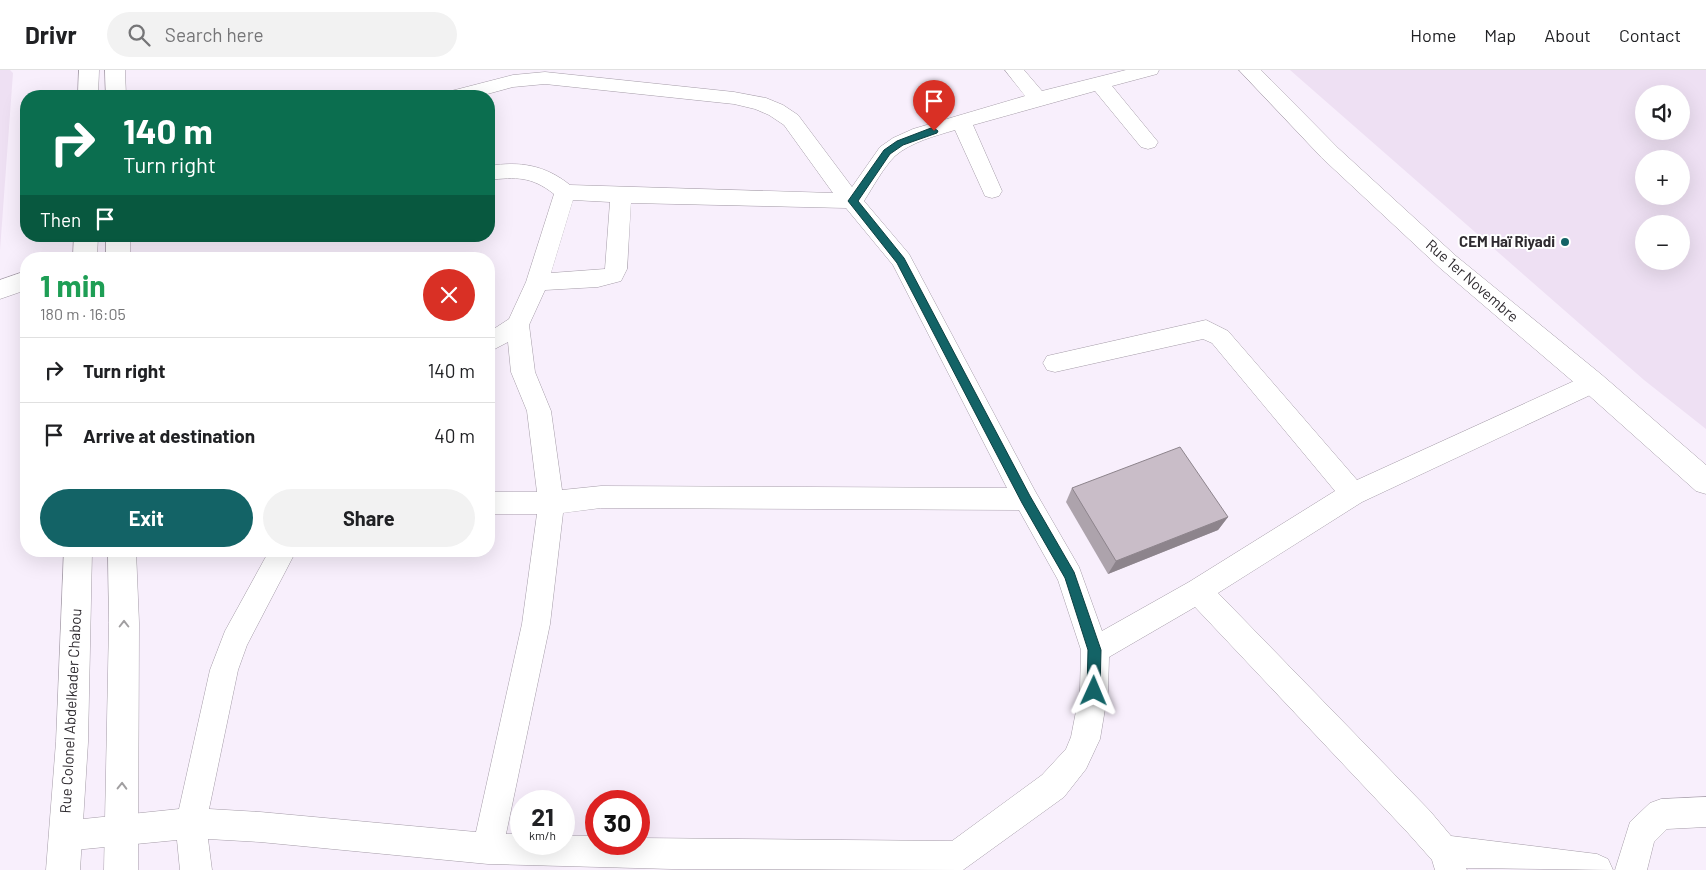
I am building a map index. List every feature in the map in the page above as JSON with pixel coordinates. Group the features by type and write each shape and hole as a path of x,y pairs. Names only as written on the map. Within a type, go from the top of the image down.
{"main road":[{"path":"88,90 89,70"},
{"path":"115,70 116,90"},
{"name":"Rue 1er Novembre","path":"1249,70 1330,153 1448,262 1706,482"},
{"path":"0,290 20,282"},
{"name":"Rue Colonel Abdelkader Chabou","path":"63,870 72,742 78,557"},
{"path":"121,870 124,623 122,557"}],"street":[{"path":"1014,70 1038,99"},
{"path":"853,201 887,152 900,143 920,134 1099,83 1126,73 1150,70"},
{"path":"64,836 121,832 191,823 260,827 488,848 670,862 958,864 1053,786 1076,759 1084,739 1094,691 1095,650 1070,576 1026,499 901,260 836,182 791,120 776,110 759,103 734,98 545,78 513,82 482,90"},
{"path":"1099,83 1148,142"},
{"path":"962,123 992,191"},
{"path":"495,172 514,169 535,172 554,182 565,192 853,201"},
{"path":"488,848 536,624 551,503 539,411 523,372 518,325 537,282 565,192"},
{"path":"537,282 598,279 613,275 616,269 621,195"},
{"path":"495,339 518,325"},
{"path":"1055,363 1206,330 1220,337 1354,494"},
{"path":"1095,650 1198,592 1354,494 1593,384"},
{"path":"495,503 551,503 601,496 1026,499"},
{"path":"196,870 191,823 224,670 235,640 280,557"},
{"path":"1198,592 1419,822 1447,860 1597,870"},
{"path":"1631,870 1641,833 1661,814 1706,812"}],"shaded area":[{"path":"0,70 10,70 13,73 0,250"},
{"name":"CEM Haï Riyadi","path":"1290,70 1706,70 1706,429 1644,380"}],"building":[{"path":"1180,447 1228,517 1116,561 1072,488"}],"place":[{"name":"CEM Haï Riyadi","path":"1565,242"}],"route":[{"path":"934,131 920,134 900,143 887,152 853,201 901,260 1026,499 1070,576 1095,650 1094,691"}]}
